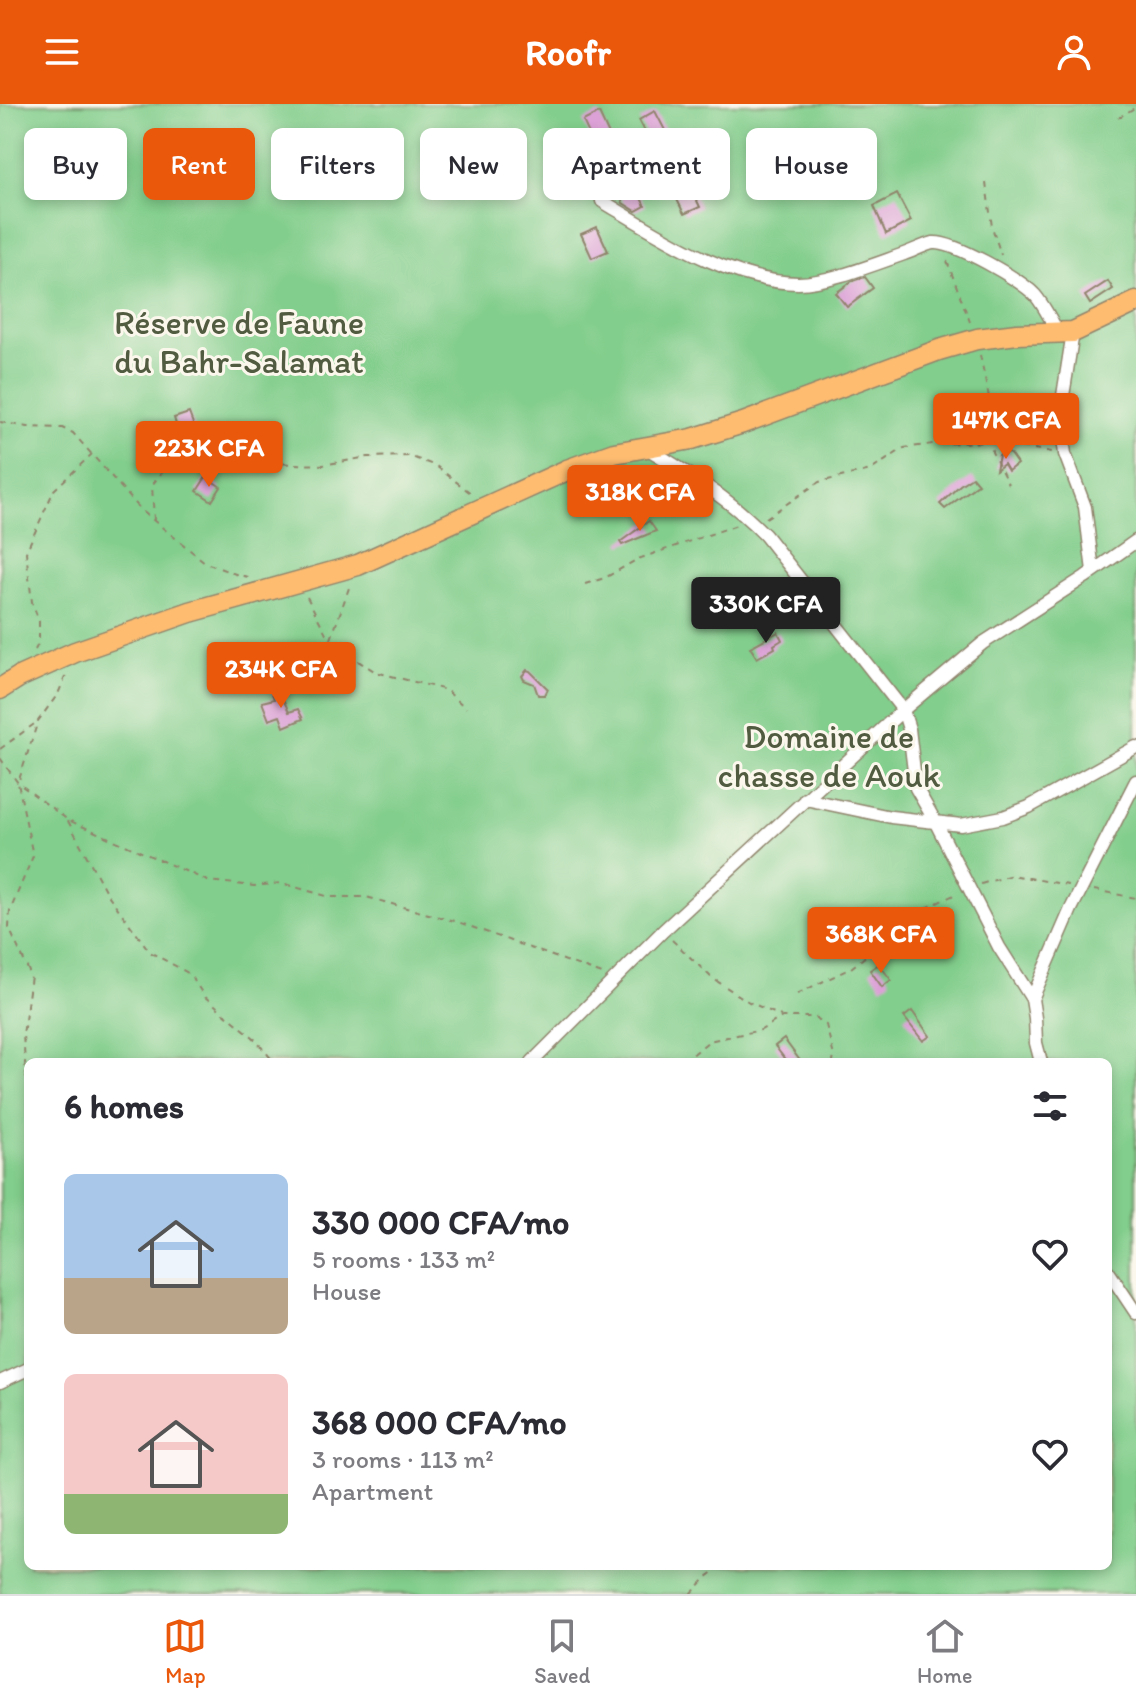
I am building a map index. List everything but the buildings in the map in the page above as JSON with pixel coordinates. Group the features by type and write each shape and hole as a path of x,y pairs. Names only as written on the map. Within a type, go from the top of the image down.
{"main road":[{"path":"0,689 75,652 190,612 358,565 567,470 614,453 692,439 743,423 977,339 1066,332 1136,302"}],"street":[{"path":"602,201 713,262 758,277 799,283 827,279 934,243 962,250 1035,295 1066,332 1060,415 1065,454 1085,507 1093,571"},
{"path":"645,447 695,477 765,535 903,710 909,729 916,788 999,947 1032,999 1040,1058"},
{"path":"536,1058 663,931 903,710 983,643 1136,541"},
{"path":"805,799 891,817 961,825 1003,817 1029,807 1136,747"},
{"path":"1032,999 1081,888 1136,781"},
{"path":"1112,1277 1136,1313"},
{"path":"0,1382 24,1371"}],"path":[{"path":"1118,118 1136,107"},
{"path":"986,183 992,227 1007,275"},
{"path":"950,246 946,256 977,339 995,425 992,452 1008,484"},
{"path":"0,422 62,428 73,433 154,522 206,563 251,577"},
{"path":"154,522 152,485 174,457 208,436 234,442 271,463 323,465 368,457 409,456 436,466 488,507"},
{"path":"585,584 605,578 638,559 750,520 765,519 819,482 871,470 904,448 993,442 1065,454"},
{"path":"33,654 39,642 39,621 32,602 26,552 54,490 92,454"},
{"path":"330,641 358,565"},
{"path":"288,583 309,598 330,641 376,672 446,690 466,708"},
{"path":"0,749 38,721 58,694 75,652"},
{"path":"25,1058 23,1035 31,976 9,928 10,911 33,856 18,783 38,721"},
{"path":"0,758 18,783 68,820 208,881 254,886 281,883 330,897 366,897 458,922 616,979"},
{"path":"68,820 106,892 150,952 190,974 204,996 253,1037 271,1058"},
{"path":"797,994 851,968 924,909 968,888 1012,875 1136,898"},
{"path":"663,931 712,978 749,1002 782,1017 815,1017 826,1025 834,1058"},
{"path":"689,1058 709,1041 761,1030 782,1017"},
{"path":"691,1594 717,1570"}],"green space":[{"name":"Domaine de chasse de Aouk","path":"0,104 1136,104 1136,1594 0,1594"}],"park label":[{"name":"Réserve de Faune du Bahr-Salamat","path":"239,342"}]}
